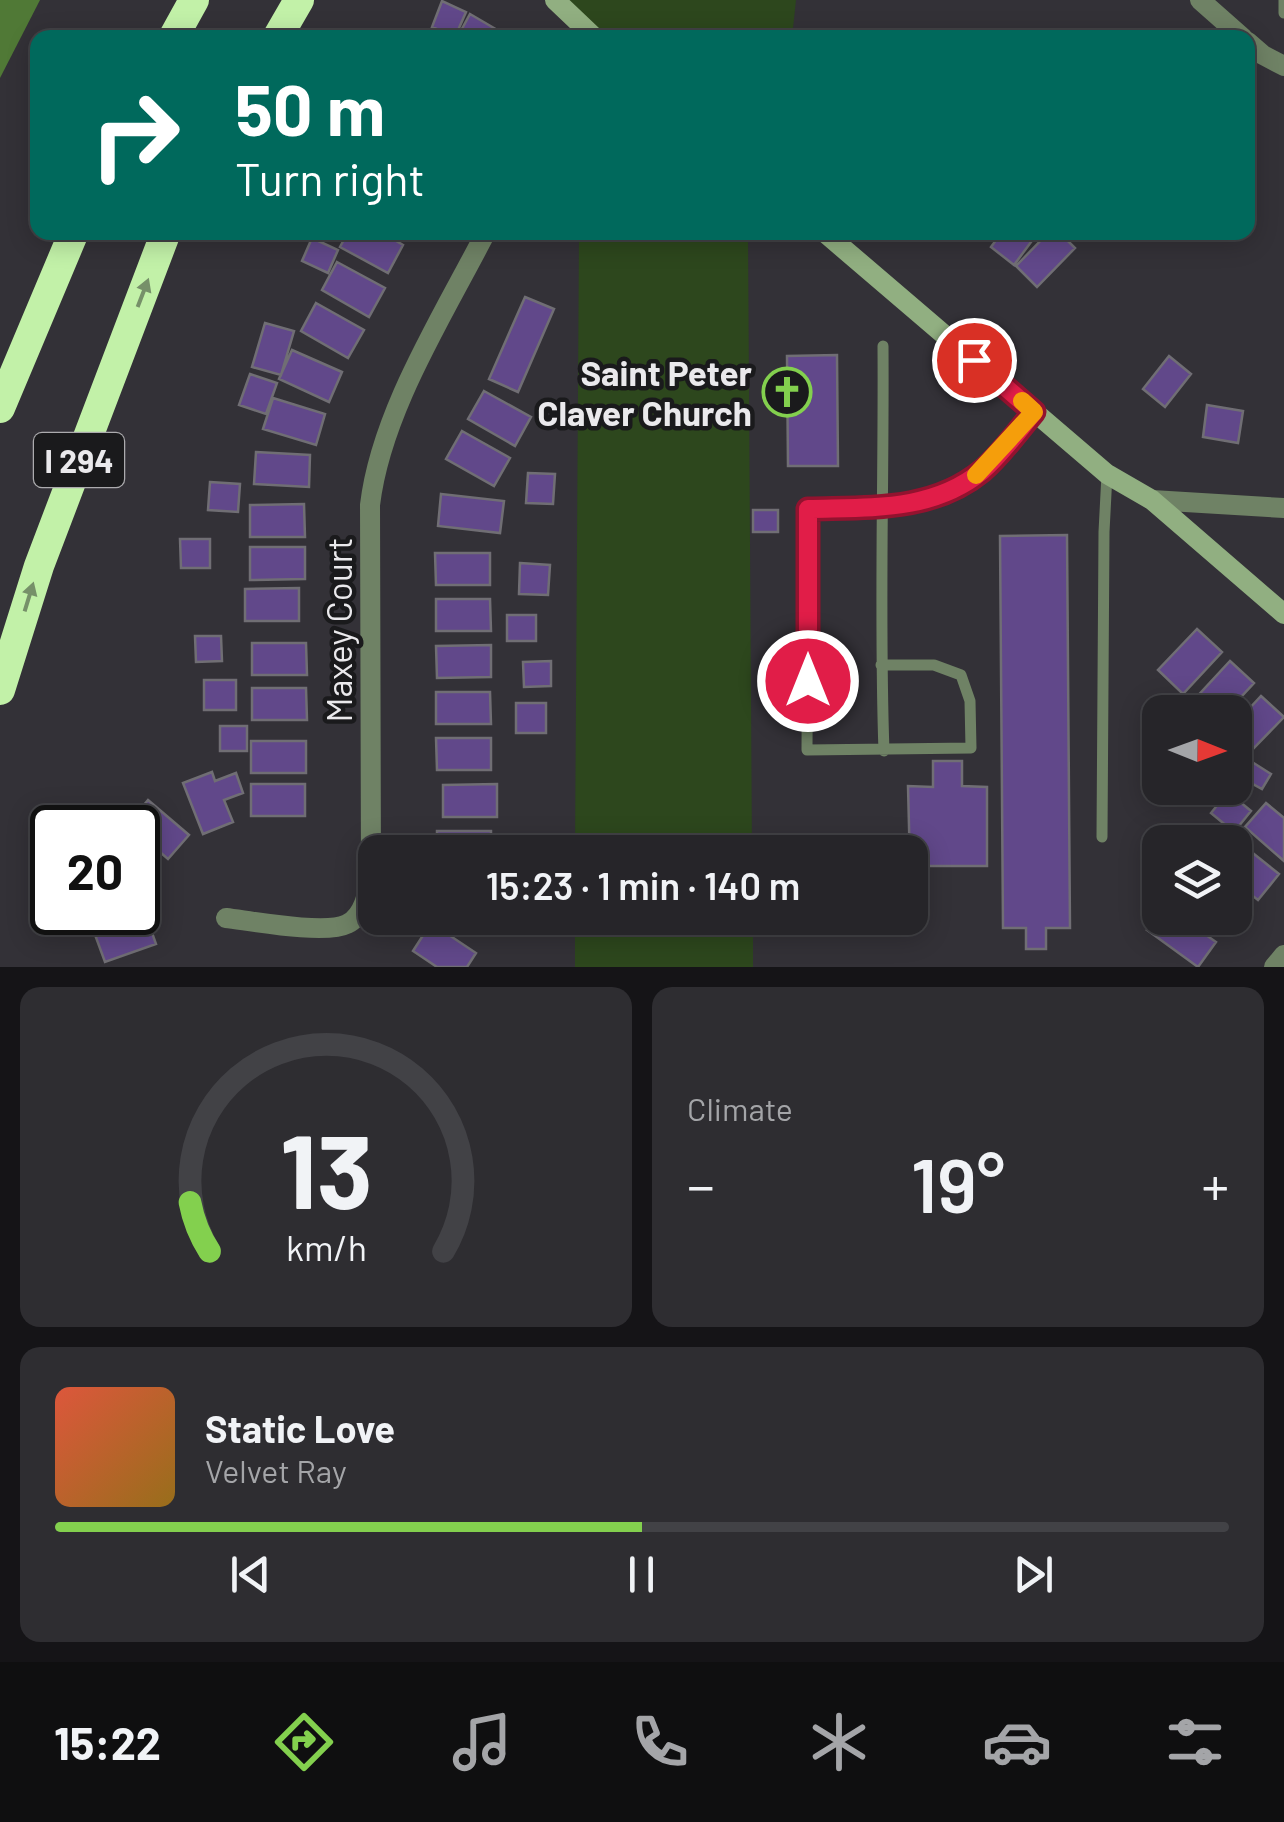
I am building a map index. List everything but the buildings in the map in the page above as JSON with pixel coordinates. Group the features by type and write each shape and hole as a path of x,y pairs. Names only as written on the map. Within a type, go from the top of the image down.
{"highway":[{"path":"178,30 194,0"},
{"path":"281,30 298,0"},
{"name":"I 294","path":"0,408 71,240"},
{"name":"I 294","path":"0,690 39,566 163,240"}],"street":[{"path":"555,0 586,30"},
{"path":"1200,0 1234,30"},
{"path":"1255,48 1284,66"},
{"name":"Maxey Court","path":"226,918 326,928 346,925 367,898 371,875 373,475 392,416 482,240"},
{"path":"833,240 1108,474 1152,500 1284,614"},
{"path":"1152,500 1284,508"},
{"path":"1274,967 1284,955"}],"lane":[{"path":"1284,0 1284,13"},
{"path":"883,346 884,751"},
{"path":"881,664 934,665 961,674 970,700 971,748 807,750 808,509 937,499 983,471 1034,412"},
{"path":"1102,836 1104,532 1108,474"}],"green space":[{"path":"0,0 40,0 0,78"},
{"path":"555,0 796,0 793,30 585,30"},
{"path":"579,240 748,240 752,835 575,835"},
{"path":"575,935 753,935 753,967 575,967"}],"slow traffic":[{"path":"976,475 1034,412 1022,401"}],"place":[{"name":"Saint Peter Claver Church","path":"787,392"}],"route":[{"path":"808,681 808,509 894,506 937,499 983,471 1034,412 974,360"}]}
